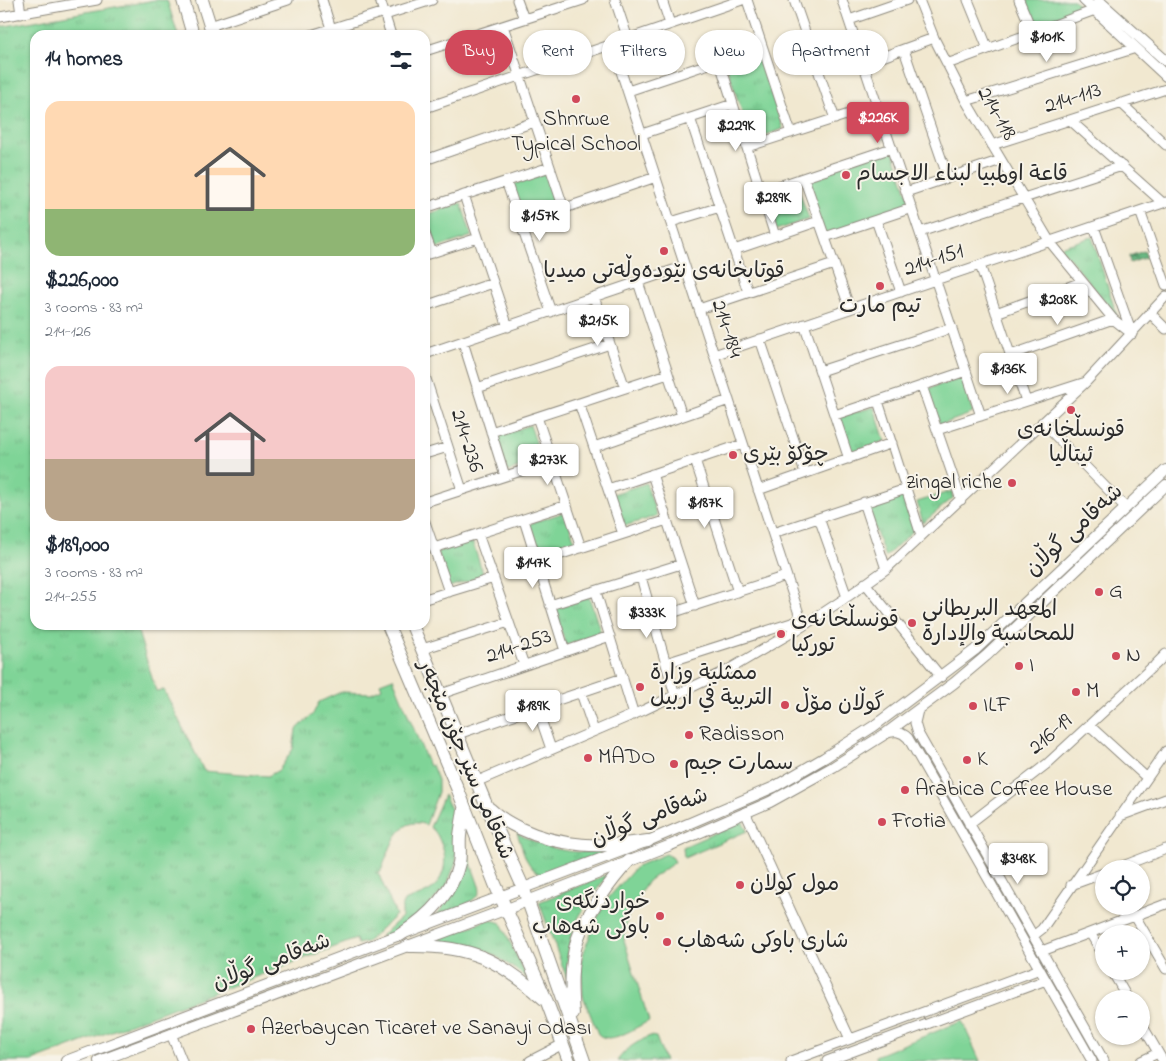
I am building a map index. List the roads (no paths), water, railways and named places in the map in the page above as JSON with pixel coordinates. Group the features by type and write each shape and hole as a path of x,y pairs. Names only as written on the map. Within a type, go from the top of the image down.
{"highway":[{"path":"183,0 191,30"},
{"path":"202,0 212,30"},
{"name":"شەقامی سێر جۆن مێجەر","path":"390,630 547,1002 569,1061"},
{"name":"شەقامی سێر جۆن مێجەر","path":"414,630 523,887 584,1061"},
{"path":"486,802 490,809 502,818 529,833 555,842 578,846 600,846 648,841"},
{"path":"400,936 424,917 447,892 452,883 460,857 460,837 464,807"},
{"path":"574,1031 572,978 573,958 577,939 595,906 620,870 629,861"},
{"path":"409,946 433,945 470,952 487,959 524,982 547,1002"}],"main road":[{"path":"1084,0 1097,5 1166,61"},
{"path":"1097,5 1136,48 1166,76"},
{"name":"شەقامی گوڵان","path":"66,1061 648,841 774,787 874,726 975,650 1166,470"},
{"name":"شەقامی گوڵان","path":"99,1061 507,909 671,845 770,802 885,734 986,656 1166,485"},
{"path":"184,1016 191,1016 193,1020 189,1027"}],"street":[{"path":"19,0 21,14"},
{"path":"0,17 97,0"},
{"path":"212,30 272,2 288,0"},
{"path":"322,0 331,30"},
{"path":"380,0 389,30"},
{"path":"338,30 432,0"},
{"path":"517,0 524,19"},
{"path":"430,50 524,19 567,2 583,0"},
{"path":"614,0 625,30"},
{"path":"662,0 670,24"},
{"path":"653,30 742,0"},
{"path":"747,0 757,30"},
{"path":"794,0 835,119"},
{"path":"842,0 852,30"},
{"path":"849,20 907,0"},
{"name":"214-118","path":"919,0 946,64 966,101 1050,242 1113,319 1132,334"},
{"path":"968,0 988,49"},
{"path":"1019,0 1032,33"},
{"path":"946,64 1032,33 1097,5"},
{"path":"503,26 564,209"},
{"path":"888,55 934,38"},
{"path":"430,106 602,47"},
{"path":"966,101 1136,48"},
{"path":"763,49 791,133"},
{"path":"904,50 948,178"},
{"path":"628,91 695,68"},
{"name":"214-184","path":"623,75 802,624"},
{"path":"724,75 775,236"},
{"path":"867,75 981,416"},
{"name":"214-113","path":"992,145 1166,89"},
{"path":"1122,103 1166,145"},
{"path":"642,134 733,104"},
{"path":"747,147 877,105"},
{"path":"690,118 748,292"},
{"path":"1070,120 1165,203"},
{"path":"430,158 534,122"},
{"path":"761,192 892,148"},
{"path":"906,192 1001,160"},
{"path":"920,232 1122,166"},
{"path":"430,206 550,167"},
{"path":"521,223 656,177"},
{"path":"804,178 850,309"},
{"path":"506,181 551,312"},
{"path":"464,195 508,327"},
{"name":"214-151","path":"714,355 1165,203"},
{"path":"671,222 720,207"},
{"path":"825,237 912,208"},
{"path":"1140,211 1166,285"},
{"path":"734,250 819,220"},
{"path":"876,220 901,292"},
{"path":"1094,226 1132,334"},
{"path":"430,253 478,238"},
{"path":"699,309 834,264"},
{"path":"980,265 1026,401"},
{"path":"430,352 685,266"},
{"path":"638,282 682,416"},
{"path":"996,313 1082,282"},
{"path":"430,304 493,283"},
{"path":"478,780 634,715 728,670 847,597 886,569 961,500 1086,382 1166,296"},
{"path":"594,297 625,388"},
{"path":"1150,313 1166,329"},
{"path":"1011,355 1113,319"},
{"path":"804,324 849,459"},
{"path":"820,371 952,328"},
{"path":"760,339 806,473"},
{"path":"463,342 505,476"},
{"path":"477,388 610,344"},
{"path":"835,415 966,371"},
{"path":"491,432 668,374"},
{"path":"937,430 1086,382"},
{"path":"922,386 961,500"},
{"path":"594,447 729,400"},
{"path":"878,401 921,535"},
{"path":"579,403 624,534"},
{"name":"214-236","path":"430,406 448,447 462,490"},
{"path":"537,417 581,548"},
{"path":"1042,422 1126,508"},
{"path":"758,490 892,443"},
{"path":"608,489 743,444"},
{"path":"430,452 448,447"},
{"path":"695,460 738,592"},
{"path":"430,500 552,461"},
{"path":"652,474 696,606"},
{"path":"773,534 906,489"},
{"path":"864,502 886,569"},
{"path":"434,548 567,505"},
{"path":"818,518 847,597"},
{"path":"524,520 565,651"},
{"path":"537,562 666,520"},
{"path":"478,534 524,665"},
{"path":"430,536 449,592"},
{"path":"550,605 681,564"},
{"path":"653,619 786,576"},
{"path":"641,577 675,695"},
{"path":"430,598 494,578"},
{"path":"864,583 941,677"},
{"path":"596,592 634,715"},
{"path":"422,649 509,622"},
{"path":"666,663 802,624"},
{"name":"214-253","path":"441,694 610,636"},
{"name":"216-19","path":"969,824 1048,763 1166,654"},
{"path":"458,734 623,678"},
{"path":"581,692 594,732"},
{"path":"537,708 551,749"},
{"path":"918,710 915,722 919,736 1104,1061"},
{"path":"1090,726 1147,778"},
{"path":"885,734 894,731 899,732 908,740 1092,1061"},
{"path":"908,740 911,734 916,733 919,736"},
{"path":"1033,936 1042,929 1166,751"},
{"path":"1119,817 1166,799"},
{"path":"745,812 850,1039"},
{"path":"1138,860 1166,849"},
{"path":"1071,885 1095,876"},
{"path":"1042,951 1166,904"},
{"path":"1135,916 1163,959 1166,969"},
{"path":"1090,933 1095,941"},
{"path":"791,1061 1040,969"},
{"path":"827,1061 1046,980"},
{"path":"1075,1032 1085,1027"},
{"path":"171,1034 182,1061"},
{"path":"1141,1061 1160,1057 1150,1039"},
{"path":"530,1061 563,1044"}],"place":[{"name":"Shnrwe Typical School","path":"576,99"},
{"name":"قاعة اولمبيا لبناء الاجسام","path":"846,175"},
{"name":"قوتابخانەی نێودەوڵەتی میدیا","path":"664,251"},
{"name":"تيم مارت","path":"880,286"},
{"name":"قونسڵخانەی ئیتاڵیا","path":"1071,410"},
{"name":"چۆکۆ بێری","path":"733,455"},
{"name":"zingal riche","path":"1012,483"},
{"name":"G","path":"1099,592"},
{"name":"المعهد البريطاني للمحاسبة والإدارة","path":"912,623"},
{"name":"قونسڵخانەی تورکیا","path":"781,634"},
{"name":"N","path":"1116,656"},
{"name":"I","path":"1019,666"},
{"name":"ممثلية وزارة التربية في اربيل","path":"640,687"},
{"name":"M","path":"1076,692"},
{"name":"گوڵان مۆڵ","path":"785,705"},
{"name":"ILF","path":"973,706"},
{"name":"Radisson","path":"689,735"},
{"name":"MADO","path":"588,758"},
{"name":"K","path":"967,760"},
{"name":"سمارت جیم","path":"674,764"},
{"name":"Arabica Coffee House","path":"905,790"},
{"name":"Frotia","path":"882,822"},
{"name":"مول كولان","path":"740,885"},
{"name":"خواردنگەی باوکی شەھاب","path":"660,916"},
{"name":"شاری باوکی شەھاب","path":"667,942"},
{"name":"Azerbaycan Ticaret ve Sanayi Odası","path":"251,1029"}]}
